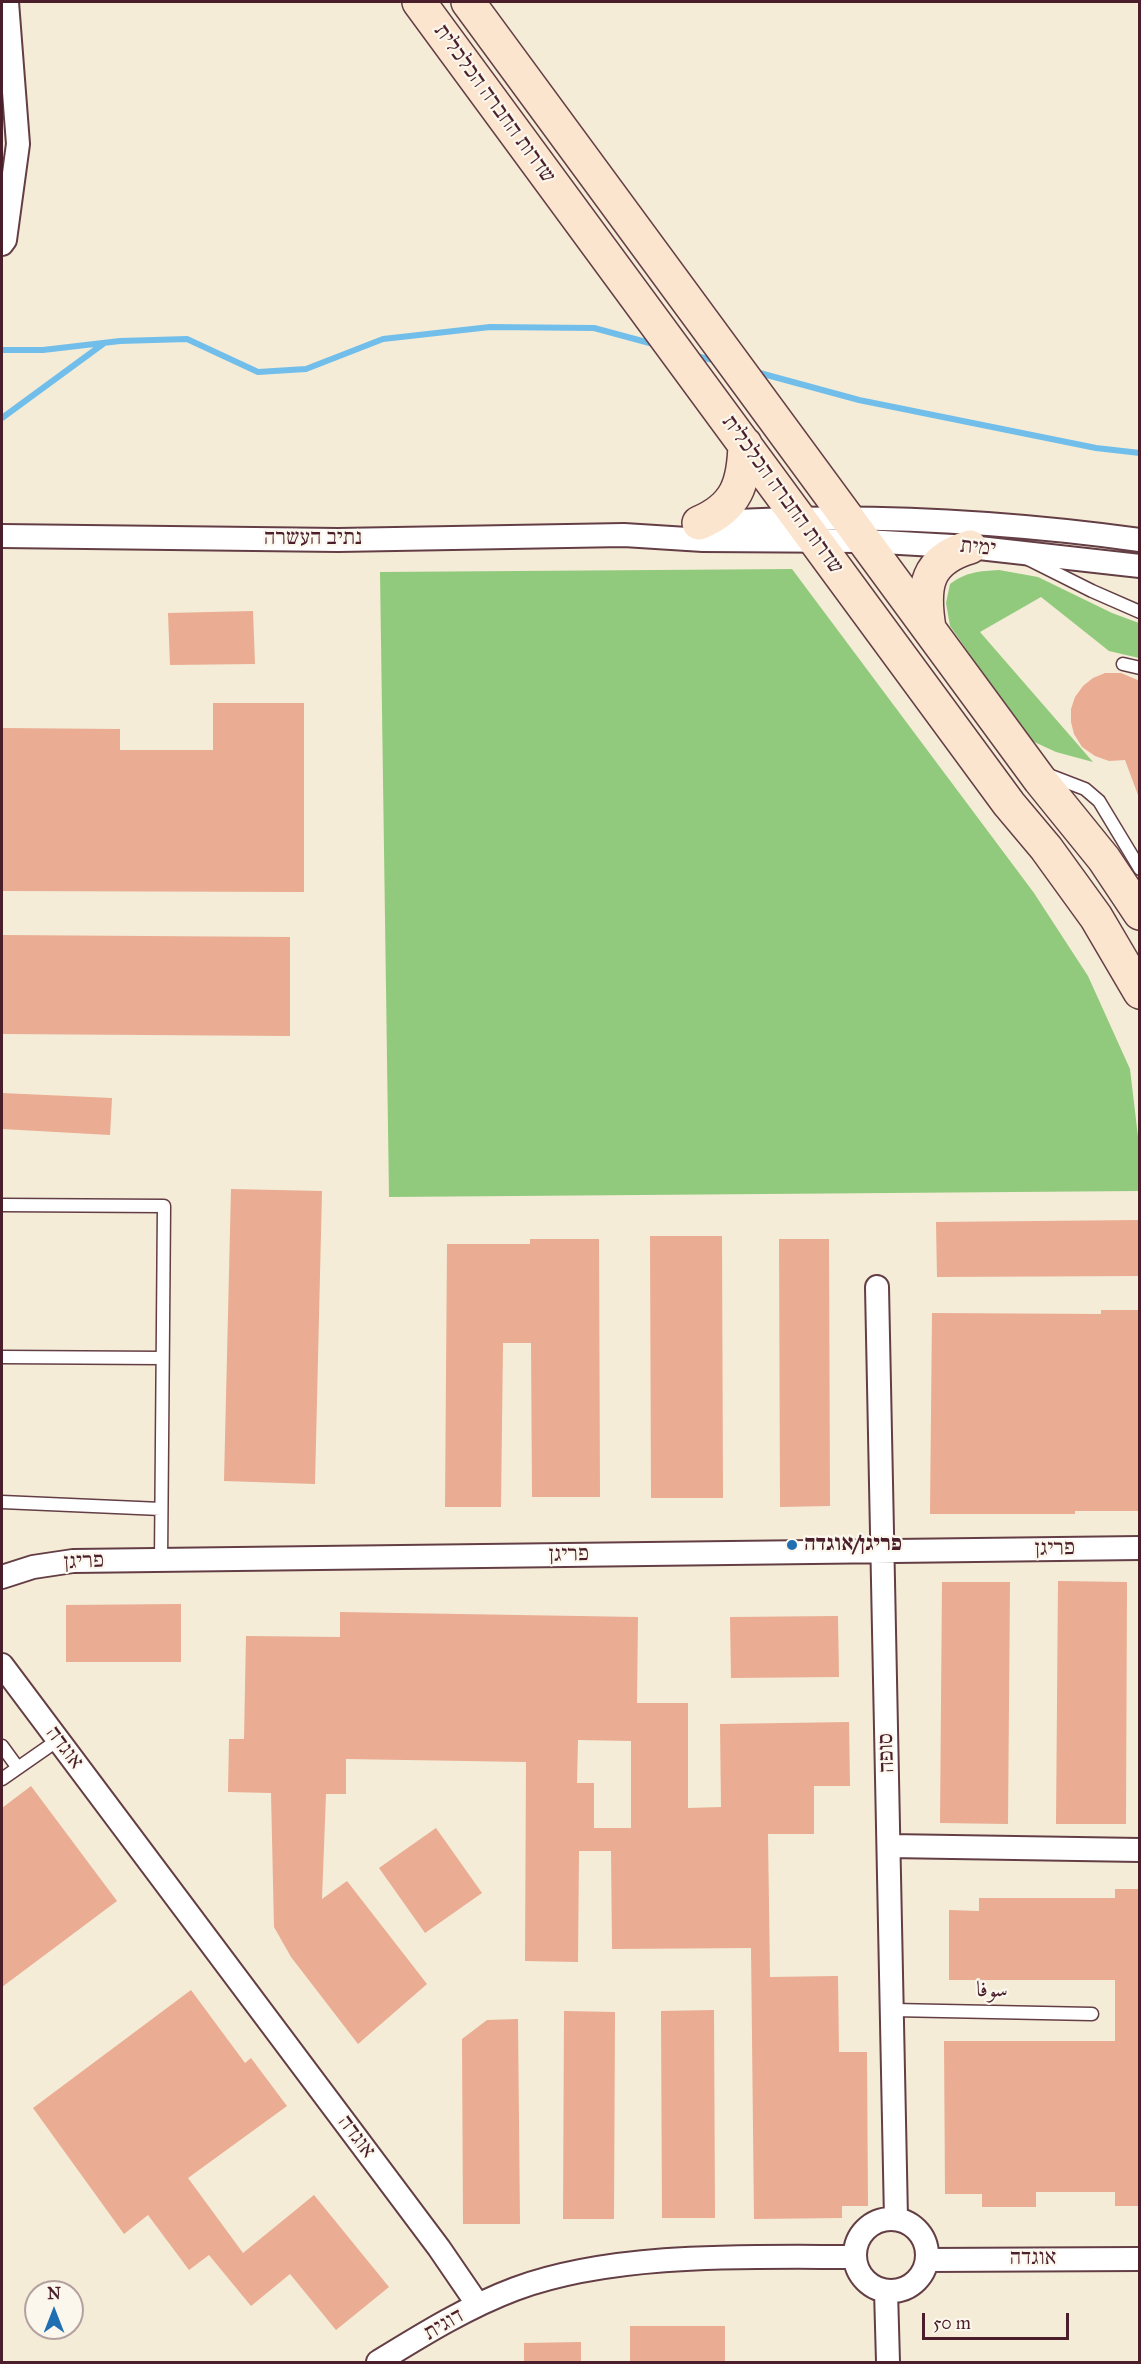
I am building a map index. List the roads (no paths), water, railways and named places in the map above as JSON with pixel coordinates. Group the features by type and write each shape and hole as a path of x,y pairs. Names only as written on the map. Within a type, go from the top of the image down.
{"main road":[{"name":"שדרות החברה הכלכלית","path":"419,2 1009,804 1071,882 1096,917 1140,992"},
{"name":"שדרות החברה הכלכלית","path":"468,2 1033,769 1104,859 1140,913"},
{"path":"699,523 722,511 734,497 741,483 745,444"},
{"path":"929,628 926,591 932,570 953,552 970,546"}],"street":[{"path":"2,244 5,240 18,144 7,2"},
{"name":"נתיב העשרה","path":"624,535 699,523 807,529 856,529"},
{"name":"ימית","path":"856,529 993,523 1140,540"},
{"name":"נתיב העשרה","path":"2,536 338,540 624,535 714,540 807,529"},
{"name":"ימית","path":"856,529 970,546 1140,566"},
{"name":"סופה","path":"877,1287 896,2219"},
{"name":"פריגן","path":"2,1577 33,1567 73,1561 1140,1548"},
{"name":"אוגדה","path":"2,1665 439,2248 478,2305"},
{"path":"890,1846 1140,1850"},
{"path":"896,2219 907,2223 923,2238 927,2249 927,2260 924,2271 908,2287 886,2291 874,2287 865,2280 858,2269 855,2257 856,2247 866,2229 875,2223 896,2219"},
{"path":"478,2305 517,2289 586,2270 680,2260 855,2257"},
{"name":"אוגדה","path":"927,2260 1140,2259"},
{"path":"886,2291 888,2362"},
{"name":"דוגית","path":"378,2362 478,2305"}],"lane":[{"path":"1011,550 1092,591 1140,612"},
{"path":"1123,664 1140,668"},
{"path":"1033,769 1085,789 1099,801 1139,868"},
{"path":"2,1205 164,1206 161,1560"},
{"path":"2,1357 162,1358"},
{"path":"2,1502 161,1509"},
{"path":"2,1779 58,1740"},
{"path":"2,1746 18,1768"},
{"name":"سوفا","path":"893,2010 1092,2014"}],"waterway":[{"path":"2,350 43,350 120,341 187,339 258,372 306,369 383,339 490,327 594,328 657,345"},
{"path":"2,418 103,344"},
{"path":"692,355 717,361"},
{"path":"756,372 859,400 1096,448 1140,453"}],"place":[{"name":"פריגן/אוגדה","path":"792,1545"}]}
